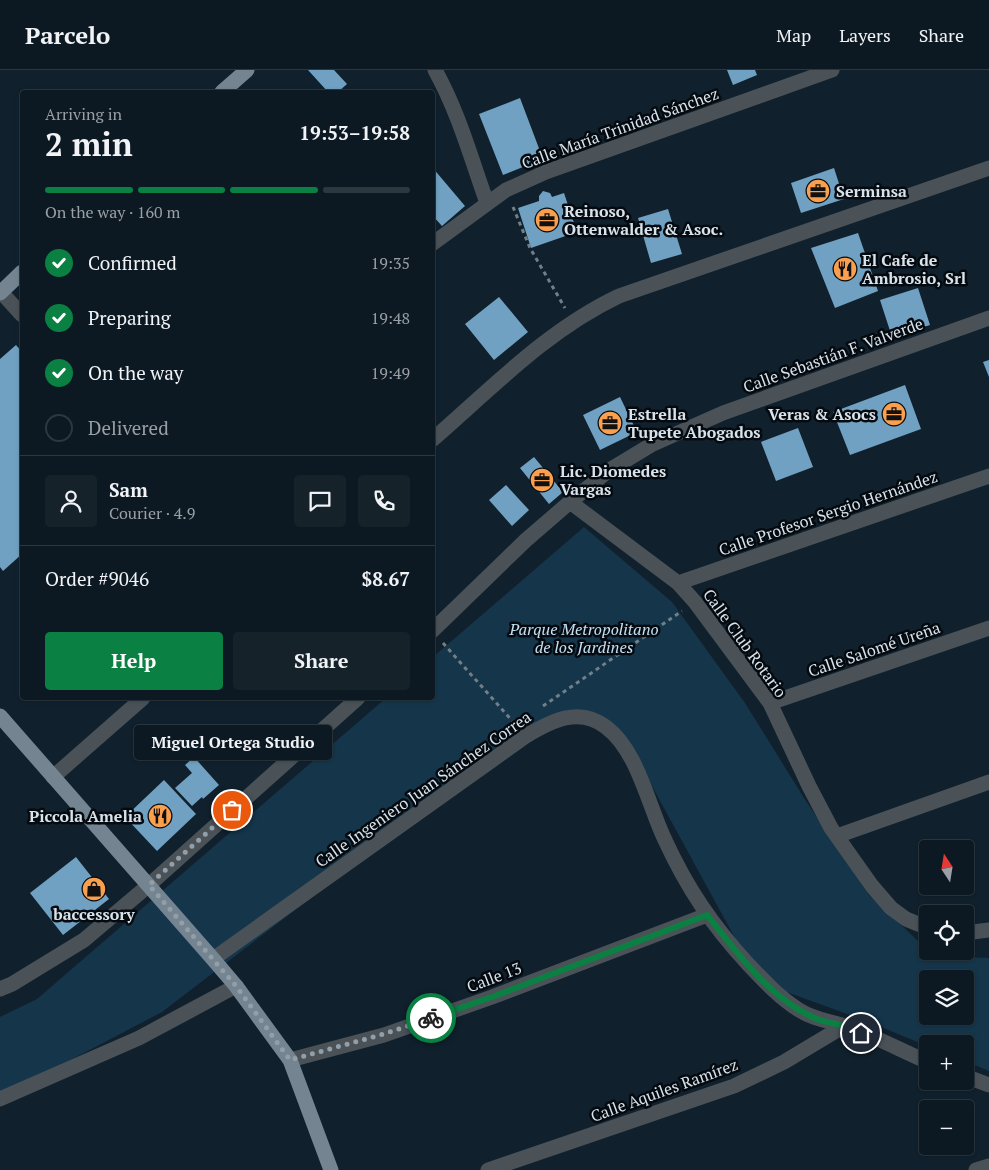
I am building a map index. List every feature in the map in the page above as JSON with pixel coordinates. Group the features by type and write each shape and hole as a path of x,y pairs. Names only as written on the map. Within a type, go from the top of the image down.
{"main road":[{"path":"224,90 247,70"},
{"path":"0,292 20,274"},
{"path":"0,716 236,986 290,1060 331,1170"}],"street":[{"path":"434,70 442,83 465,140 487,203"},
{"name":"Calle María Trinidad Sánchez","path":"435,242 506,190 555,168 832,70"},
{"path":"435,437 551,336 594,308 619,296 989,168"},
{"path":"0,292 20,313"},
{"name":"Calle Sebastián F. Valverde","path":"436,635 526,540 608,471 651,445 723,413 989,318"},
{"name":"Calle Profesor Sergio Hernández","path":"678,583 989,476"},
{"name":"Calle Club Rotario","path":"570,502 678,583 694,602 770,703 809,786 837,836 872,886 892,908 906,919 919,924"},
{"name":"Calle Salomé Ureña","path":"770,703 989,628"},
{"path":"53,777 140,700"},
{"path":"0,989 12,984 84,940 149,885 356,700"},
{"name":"Calle Ingeniero Juan Sánchez Correa","path":"213,959 526,736 546,724 574,716 587,718 606,726 623,742 663,837 682,876 707,915 775,993 799,1010 818,1020 844,1026 919,1058"},
{"path":"837,836 989,782"},
{"name":"Calle 13","path":"290,1060 384,1034 456,1010 707,915"},
{"path":"974,932 988,931"},
{"path":"0,1099 139,1038 236,986"},
{"name":"Calle Aquiles Ramírez","path":"488,1170 734,1086 784,1062 844,1026"},
{"path":"974,1079 989,1085"},
{"path":"976,1170 989,1166"}],"path":[{"path":"506,190 530,248 572,321"},
{"path":"540,708 694,602"},
{"path":"436,635 526,736"}],"green space":[{"name":"Parque Metropolitano de los Jardines","path":"584,527 672,602 745,703 804,798 869,895 919,941 919,960 974,960 974,957 989,959 989,1071 974,1065 974,1035 919,1035 919,1043 869,1022 759,982 641,766 604,724 540,722 162,1012 0,1097 0,1017 37,999 384,700 435,700 435,655"}],"building":[{"path":"308,70 334,70 347,84 340,90 326,90"},
{"path":"727,70 755,70 757,75 733,85"},
{"path":"520,98 543,159 503,175 479,114"},
{"name":"Serminsa","path":"834,168 844,199 801,213 791,183"},
{"path":"435,171 465,206 442,226 435,218"},
{"name":"Reinoso, Ottenwalder & Asoc.","path":"543,191 550,193 552,197 564,193 577,232 531,248 518,208 539,201 539,196"},
{"path":"668,209 682,254 651,263 638,218"},
{"name":"El Cafe de Ambrosio, Srl","path":"858,233 878,291 835,308 811,248"},
{"path":"918,288 930,325 892,337 880,300"},
{"path":"499,297 528,332 494,360 465,324"},
{"path":"16,345 20,350 20,556 3,571 0,567 0,359"},
{"path":"989,360 989,377 983,362"},
{"path":"905,385 921,429 850,455 833,412"},
{"name":"Estrella Tupete Abogados","path":"620,397 637,432 600,450 583,415"},
{"path":"798,428 813,467 776,481 761,442"},
{"name":"Lic. Diomedes Vargas","path":"534,457 563,492 549,504 520,468"},
{"path":"506,485 529,510 512,526 489,500"},
{"path":"194,757 219,785 192,806 175,788 192,773 185,765"},
{"name":"Piccola Amelia","path":"164,780 196,814 157,851 125,817"},
{"path":"76,857 109,899 63,935 30,893"}],"way so far":[{"path":"232,810 149,885 236,986 290,1060 384,1034 431,1018"}],"place":[{"name":"Serminsa","path":"818,191"},
{"name":"Reinoso, Ottenwalder & Asoc.","path":"547,220"},
{"name":"El Cafe de Ambrosio, Srl","path":"845,269"},
{"name":"Veras & Asocs","path":"894,414"},
{"name":"Estrella Tupete Abogados","path":"610,423"},
{"name":"Lic. Diomedes Vargas","path":"542,480"},
{"name":"Miguel Ortega Studio","path":"232,810"},
{"name":"Piccola Amelia","path":"160,816"},
{"name":"baccessory","path":"94,889"}],"route":[{"path":"431,1018 492,997 652,934 707,915 775,993 799,1010 818,1020 844,1026 861,1033"}]}
